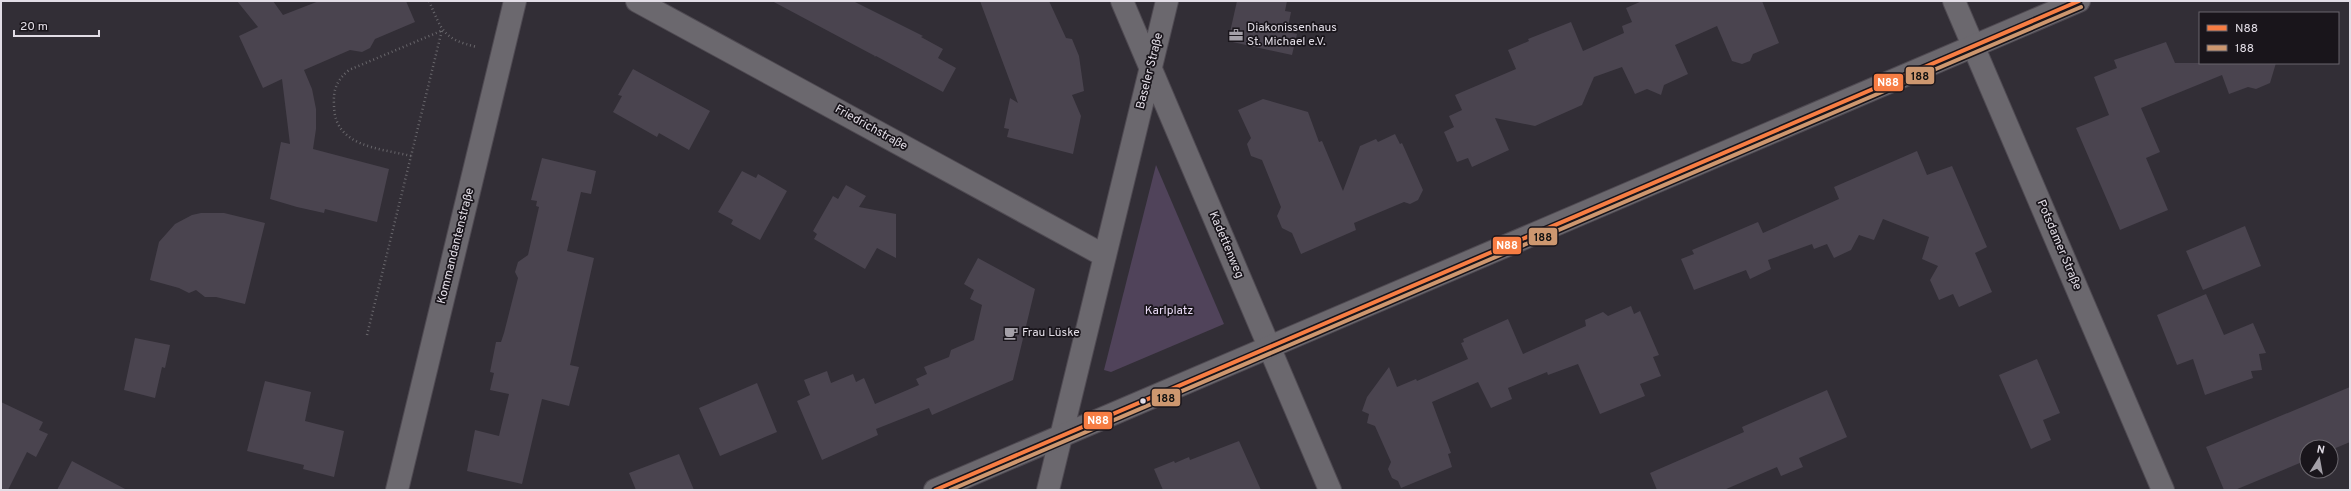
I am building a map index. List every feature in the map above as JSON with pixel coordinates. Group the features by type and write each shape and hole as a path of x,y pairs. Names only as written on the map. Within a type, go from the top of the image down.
{"street":[{"name":"Kommandantenstraße","path":"397,490 515,1"},
{"name":"Friedrichstraße","path":"637,1 1105,256"},
{"name":"Kadettenweg","path":"1122,1 1330,490"},
{"name":"Baseler Straße","path":"1048,490 1167,1"},
{"name":"Potsdamer Straße","path":"1954,1 1975,46 2162,490"},
{"path":"935,490 2079,1"}],"path":[{"path":"429,1 442,30 458,42 480,48"},
{"path":"367,335 442,30"},
{"path":"411,156 355,142 342,132 335,121 334,91 339,79 350,70 442,30"}],"green space":[{"name":"Karlplatz","path":"1156,165 1224,324 1111,372 1104,370"}],"building":[{"path":"237,1 273,1 283,15 319,1 406,1 415,22 375,39 370,48 362,52 350,50 304,70 312,89 316,109 316,129 313,149 389,169 377,222 325,209 324,213 270,199 281,142 290,144 282,79 263,88 239,36 258,27"},
{"path":"772,1 853,1 923,36 921,37 943,49 938,58 956,68 943,92 876,56 874,57 875,56"},
{"path":"980,1 1049,1 1066,38 1072,39 1079,56 1084,91 1072,95 1081,116 1073,154 1007,137 1009,129 1004,128 1010,98 1018,103"},
{"path":"1237,1 1287,1 1285,11 1291,12 1287,32 1297,34 1292,55 1228,41"},
{"path":"1642,1 1762,1 1779,43 1753,54 1750,61 1742,64 1732,61 1717,26 1675,45 1688,74 1664,85 1661,95 1647,89 1635,94 1622,67 1594,77 1582,105 1535,126 1495,118 1509,150 1472,167 1468,158 1457,162 1444,132 1454,127 1449,116 1462,110 1455,95 1516,69 1508,50 1529,41 1528,39 1571,22 1583,51 1624,33 1622,26 1632,22 1626,8"},
{"path":"2166,42 2175,63 2276,64 2270,83 2256,89 2248,87 2229,94 2222,75 2141,108 2160,152 2146,158 2168,210 2120,230 2076,128 2109,115 2094,77 2117,68 2114,60"},
{"path":"633,69 710,111 689,150 659,133 657,137 613,112 622,96 618,95"},
{"path":"1263,99 1308,112 1319,142 1322,141 1343,191 1360,146 1376,139 1378,142 1395,134 1400,144 1402,143 1423,190 1418,200 1410,204 1404,202 1354,223 1356,230 1301,254 1292,233 1282,228 1277,216 1281,207 1262,160 1251,156 1247,144 1251,138 1238,110"},
{"path":"1917,151 1927,175 1952,166 1987,247 1975,253 1992,292 1959,307 1953,294 1939,300 1930,280 1938,266 1922,259 1929,237 1883,219 1874,240 1859,235 1851,250 1834,258 1827,244 1814,249 1812,244 1768,260 1771,269 1750,279 1746,270 1694,290 1681,259 1694,254 1692,250 1758,222 1763,233 1839,199 1834,187"},
{"path":"542,158 596,171 591,194 581,192 567,251 594,258 570,365 579,367 569,406 542,399 522,484 467,471 475,430 499,436 509,394 490,390 494,373 490,372 496,342 501,342 518,278 515,272 518,262 528,255 539,207 536,206 537,201 531,200"},
{"path":"742,171 756,178 758,174 787,191 760,240 731,224 733,220 718,212"},
{"path":"846,185 866,196 859,207 896,214 896,258 877,248 865,269 814,239 817,234 813,231 833,196 838,199"},
{"path":"201,213 224,213 265,223 245,304 216,297 205,297 196,290 189,293 179,288 150,280 159,242 175,224 192,215"},
{"path":"2245,226 2261,266 2203,290 2186,251"},
{"path":"978,258 1035,289 1013,380 932,415 929,408 876,429 878,435 822,460 797,401 810,395 804,380 827,371 831,383 853,374 856,382 864,378 875,404 919,385 916,379 927,374 924,367 949,357 951,350 974,340 982,305 970,299 974,290 964,284"},
{"path":"2206,294 2224,335 2253,323 2266,353 2259,354 2262,370 2251,371 2253,378 2205,395 2193,359 2177,365 2157,315"},
{"path":"1631,306 1634,314 1640,311 1659,355 1653,357 1661,376 1640,384 1645,396 1600,414 1578,364 1548,375 1547,372 1508,388 1512,399 1491,408 1478,382 1432,402 1451,453 1448,454 1452,467 1401,488 1398,481 1392,478 1388,469 1391,462 1375,426 1367,423 1369,414 1362,411 1367,397 1389,367 1397,387 1416,379 1417,381 1468,359 1461,343 1464,342 1463,339 1508,319 1523,354 1586,326 1585,320 1603,312 1608,316"},
{"path":"135,338 170,345 165,368 162,367 155,398 124,390"},
{"path":"2037,359 2060,413 2043,420 2051,440 2031,449 1999,375"},
{"path":"265,381 311,392 305,421 344,431 334,477 303,469 304,465 247,451"},
{"path":"757,383 777,432 720,456 699,408"},
{"path":"2350,387 2350,442 2339,447 2339,439 2299,439 2299,463 2235,490 2224,490 2206,447"},
{"path":"1827,390 1847,437 1799,458 1803,467 1781,476 1777,467 1724,490 1657,490 1650,473 1744,432 1742,427"},
{"path":"1,402 43,422 39,430 48,434 36,457 27,452 8,490 1,490"},
{"path":"1239,441 1261,490 1163,490 1154,469 1189,457 1190,460"},
{"path":"679,454 694,490 636,490 629,473"},
{"path":"72,461 127,490 57,490"}],"transit line":[{"name":"N88","path":"935,490 2079,1"},
{"name":"188","path":"950,490 2081,7"}],"place":[{"name":"Diakonissenhaus St. Michael e.V.","path":"1236,35"},
{"name":"Frau Lüske","path":"1011,333"}]}
